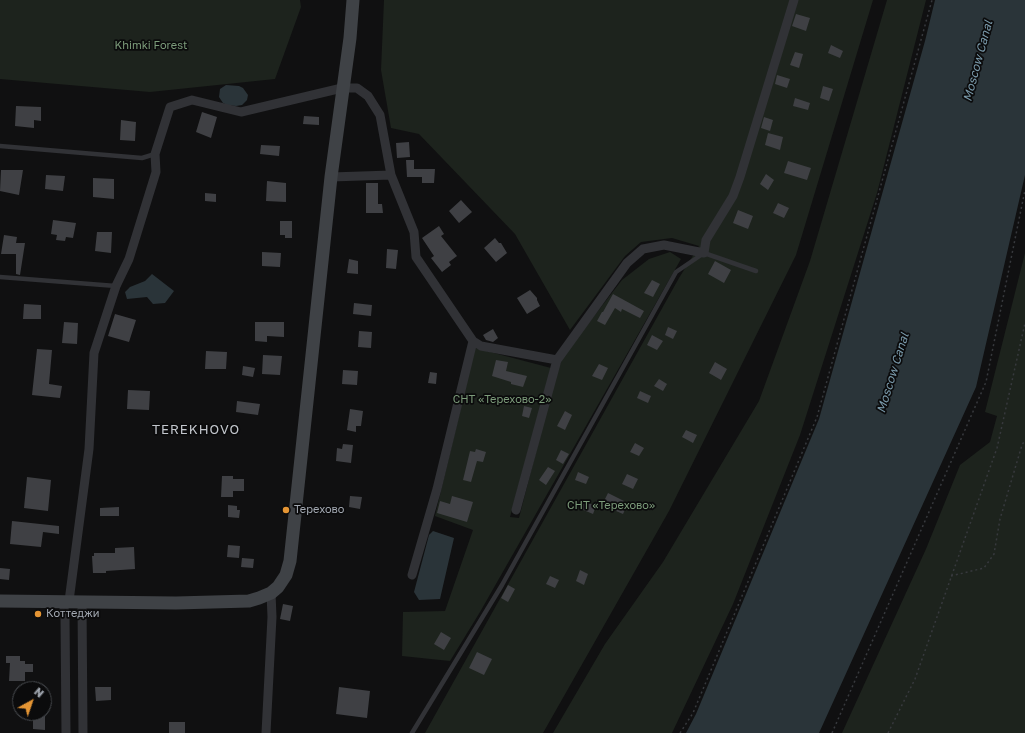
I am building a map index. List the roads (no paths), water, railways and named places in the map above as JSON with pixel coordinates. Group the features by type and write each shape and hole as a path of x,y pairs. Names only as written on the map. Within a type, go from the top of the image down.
{"main road":[{"path":"0,601 161,603 249,601 271,593 278,587 286,575 290,561 331,177 350,38 353,0"}],"street":[{"path":"516,510 556,360 627,263 643,250 664,245 704,253 706,240 733,196 740,177 794,0"},
{"path":"83,733 72,601 88,449 94,353 116,286 129,259 156,172 155,154 170,107 192,100 241,112 342,88 357,88 368,96 380,115 391,175 414,232 416,257 473,341 481,346 556,360"},
{"path":"331,177 391,175"},
{"path":"412,575 437,489 473,341"},
{"path":"266,733 272,617 271,593"},
{"path":"66,733 64,615 72,601"}],"lane":[{"path":"0,146 142,158 155,154"},
{"path":"412,733 502,584 676,272 704,253 756,271"},
{"path":"0,277 116,286"}],"water":[{"name":"Moscow Canal","path":"935,0 1025,0 1025,175 976,387 819,733 686,733 696,714 819,419 925,41"},
{"path":"226,85 239,86 243,88 248,95 247,100 242,105 236,106 223,103 219,97 220,89"},
{"path":"152,274 174,291 165,303 153,304 147,297 127,299 125,292 130,287 145,281"},
{"path":"433,531 454,538 440,599 419,600 414,592 429,535"}],"place":[{"name":"Терехово","path":"286,510"},
{"name":"Коттеджи","path":"38,614"}],"district":[{"name":"TEREKHOVO","path":"196,430"}],"park label":[{"name":"Khimki Forest","path":"151,46"},
{"name":"СНТ «Терехово-2»","path":"502,400"},
{"name":"СНТ «Терехово»","path":"611,506"}]}
